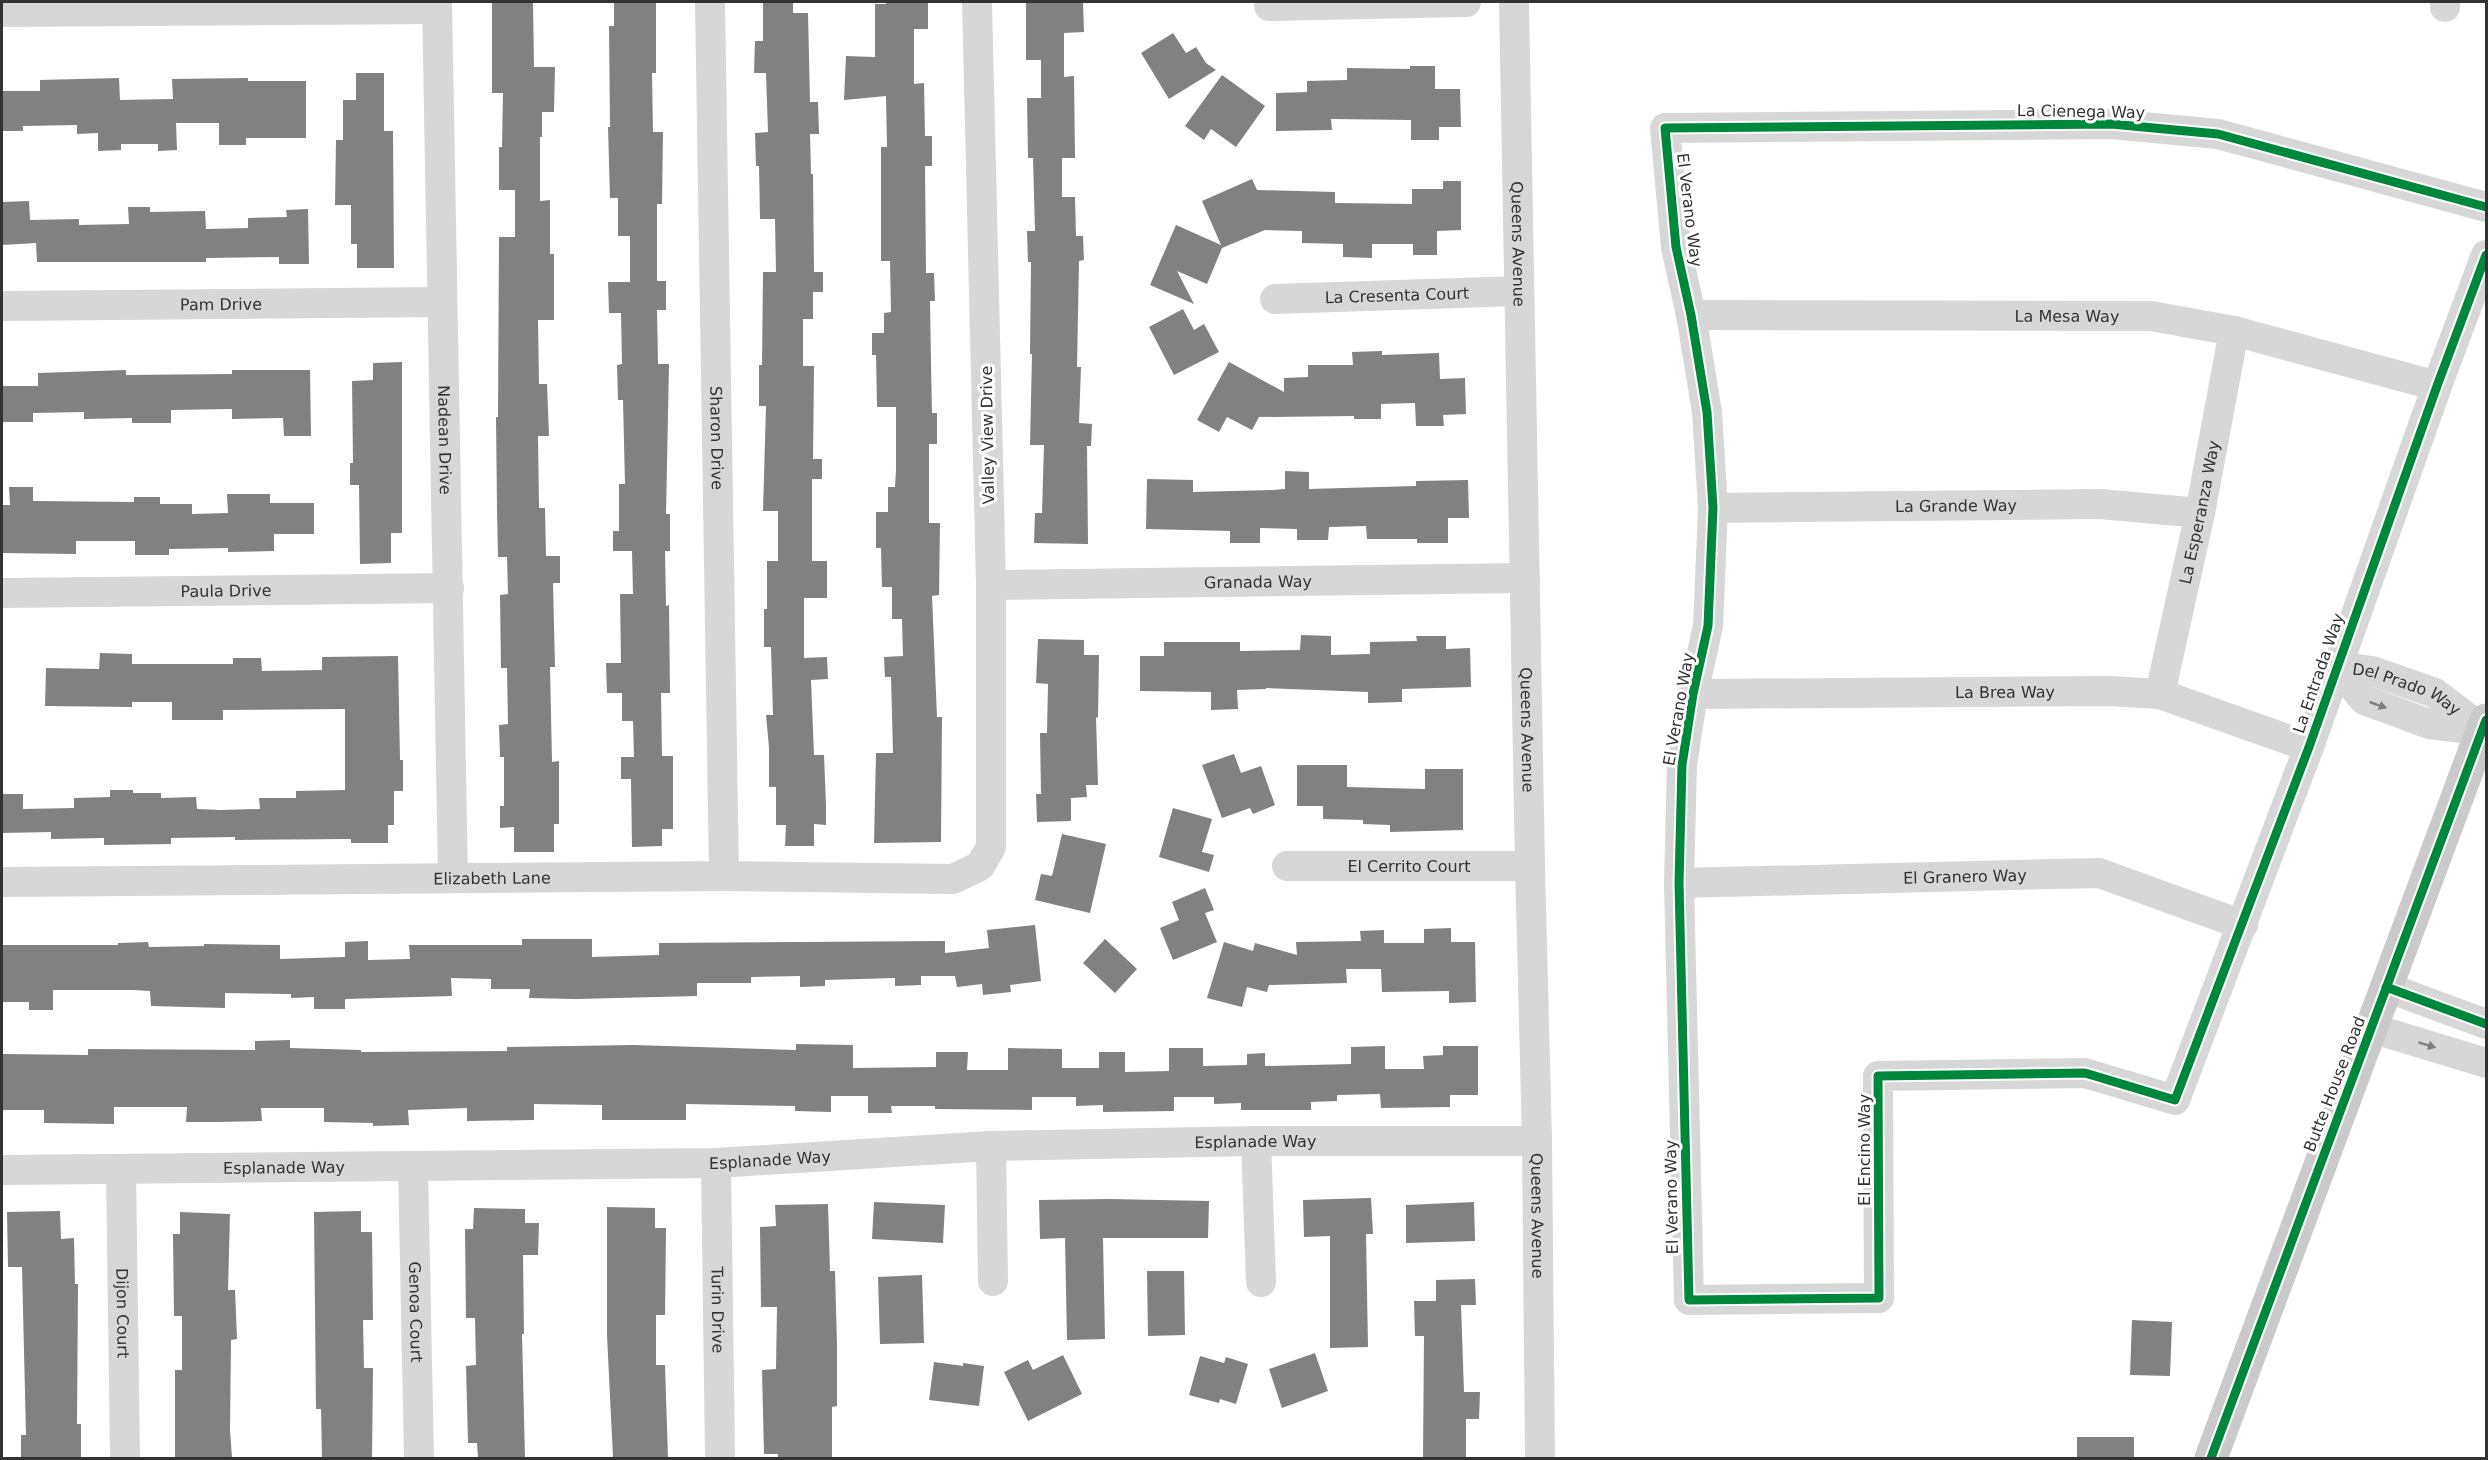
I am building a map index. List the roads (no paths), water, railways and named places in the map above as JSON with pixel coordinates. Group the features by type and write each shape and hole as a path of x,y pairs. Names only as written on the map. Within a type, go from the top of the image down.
{"main road":[{"name":"Butte House Road","path":"2211,1458 2386,987 2486,729"}],"street":[{"name":"Sharon Drive","path":"710,2 724,876"},
{"name":"Valley View Drive","path":"977,2 991,585 991,847 980,866"},
{"path":"1269,6 1466,2"},
{"name":"Queens Avenue","path":"1514,2 1530,866 1538,1140 1540,1458"},
{"path":"2,12 437,5"},
{"name":"Nadean Drive","path":"437,5 453,878"},
{"name":"La Cienega Way","path":"1665,128 2111,124 2218,134 2487,207"},
{"name":"El Verano Way","path":"1665,128 1676,247 1691,315 1707,412 1713,508 1708,626 1693,694 1682,765 1679,883 1689,1300"},
{"name":"La Entrada Way","path":"2175,1100 2309,747 2437,386 2487,255"},
{"name":"La Cresenta Court","path":"1275,299 1520,291"},
{"name":"Pam Drive","path":"2,306 442,302"},
{"name":"La Mesa Way","path":"1691,315 2151,316 2234,331 2437,386"},
{"name":"La Esperanza Way","path":"2160,694 2200,513 2234,331"},
{"name":"La Grande Way","path":"1713,508 2100,504 2200,513"},
{"name":"Granada Way","path":"991,585 1525,578"},
{"name":"Paula Drive","path":"2,593 449,588"},
{"name":"Del Prado Way","path":"2336,666 2372,670 2435,693 2486,729"},
{"name":"La Brea Way","path":"1693,694 2109,691 2160,694 2309,747"},
{"name":"Elizabeth Lane","path":"2,882 724,876 953,879 980,866"},
{"name":"El Cerrito Court","path":"1287,866 1530,866"},
{"name":"El Granero Way","path":"1679,883 2099,873 2243,925"},
{"path":"2386,987 2487,1024"},
{"path":"2371,1028 2487,1063"},
{"name":"El Encino Way","path":"1689,1300 1880,1298 1878,1076 2085,1073 2175,1100"},
{"path":"1256,1140 1261,1282"},
{"name":"Esplanade Way","path":"2,1170 716,1163 991,1146 1256,1140 1538,1140"},
{"path":"991,1146 993,1281"},
{"name":"Turin Drive","path":"716,1163 720,1458"},
{"name":"Genoa Court","path":"412,1166 418,1458"},
{"name":"Dijon Court","path":"121,1169 125,1458"}]}
